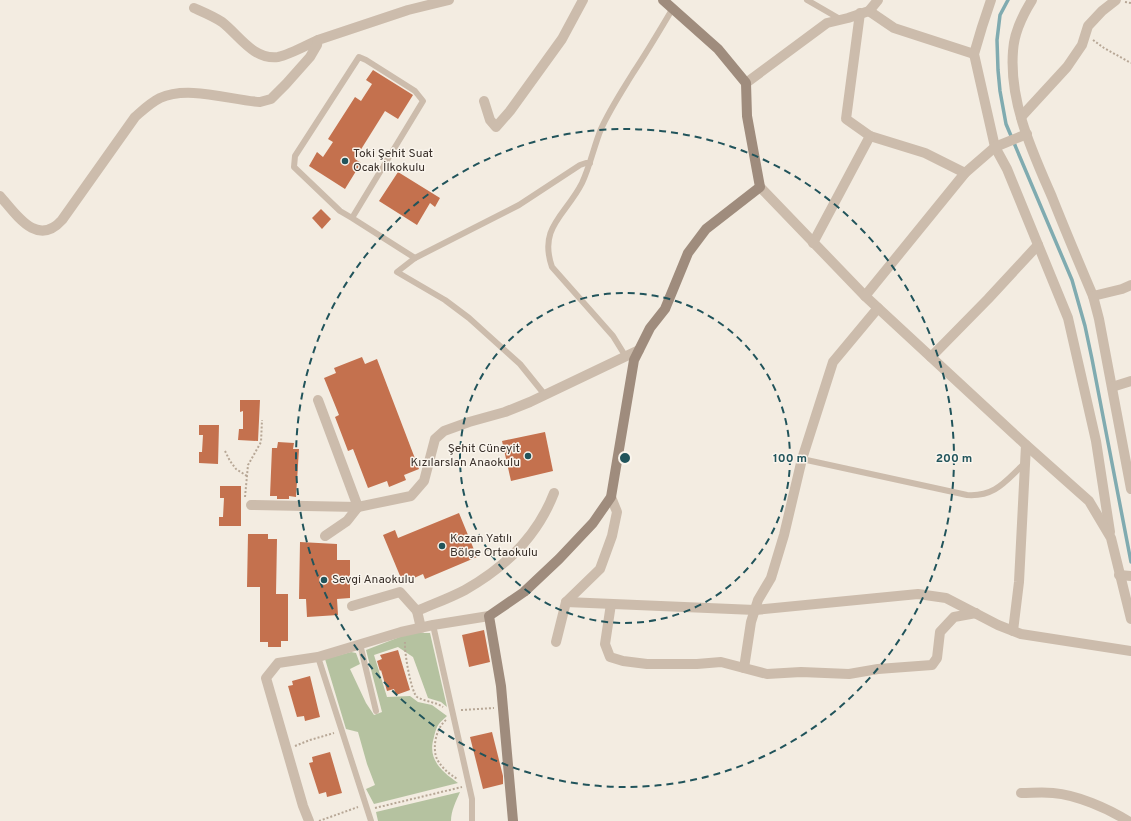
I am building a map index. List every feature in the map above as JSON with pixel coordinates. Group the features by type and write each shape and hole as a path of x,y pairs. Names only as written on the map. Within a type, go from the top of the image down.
{"street":[{"path":"194,8 221,21 252,50 262,55 279,57 318,40 408,10 449,0"},
{"path":"484,101 490,120 496,127 510,111 562,39 583,0"},
{"path":"663,0 718,49 746,83 747,116 760,187 865,296 1026,445 1089,501 1111,538"},
{"path":"746,83 827,23 865,12 878,0"},
{"path":"991,0 974,54 995,146 1007,169 1068,318 1096,440 1111,538 1131,619"},
{"path":"1032,0 1022,15 1013,50 1013,74 1019,109 1035,158 1093,296 1099,319 1131,489"},
{"path":"1022,117 1068,67 1082,45 1088,26 1102,11 1116,0"},
{"path":"865,12 894,28 974,54"},
{"path":"865,12 846,119 870,136 925,153 965,173"},
{"path":"0,196 26,224 33,229 42,231 49,230 62,220 135,117 146,107 160,98 189,92 260,102 271,98 286,84 310,57 317,45 318,40"},
{"path":"865,296 965,173 995,146 1027,134"},
{"path":"813,243 870,136"},
{"path":"309,821 303,806 266,678 278,663 318,657 406,631 488,616 524,592 559,559 592,523 611,497 634,360 650,328 665,309 688,253 706,229 760,187"},
{"path":"931,357 988,299 1038,244"},
{"path":"1093,296 1122,289 1131,285"},
{"path":"744,668 751,622 758,600 771,578 784,535 802,460 833,362 878,308"},
{"path":"251,505 358,507 411,496 424,481 435,439 444,431 505,412 530,402 639,350"},
{"path":"1112,387 1131,381"},
{"path":"318,400 358,507"},
{"path":"1013,631 1019,582 1026,445"},
{"path":"417,611 464,591 495,572 515,554 532,534 549,505 554,493"},
{"path":"556,642 566,602 600,569 612,536 617,512 611,497"},
{"path":"325,536 347,522 358,507"},
{"path":"1119,575 1131,576"},
{"path":"352,606 400,592 417,611 421,628"},
{"path":"566,602 755,610 918,594 946,598 998,625 1021,634 1131,652"},
{"path":"611,604 605,644 610,657 623,661 647,664 697,664 721,662 767,674 801,672 849,674 878,669 932,665 937,658 940,632 954,617 976,613"},
{"path":"488,616 501,686 513,821"},
{"path":"1021,793 1053,793 1073,797 1099,806 1128,821"}],"lane":[{"path":"807,0 840,19"},
{"path":"626,356 613,336 552,268 549,260 548,244 551,229 569,205 582,183 601,129 614,104 673,8"},
{"path":"352,218 423,101 415,91 359,57 295,156 294,168 340,211 415,258"},
{"path":"545,395 520,364 469,318 445,300 397,272 415,258 519,205 580,165 590,163"},
{"path":"802,460 967,495 984,494 997,488 1025,463"},
{"path":"433,625 472,799 472,821"},
{"path":"360,644 376,711"},
{"path":"318,657 372,821"}],"path":[{"path":"1085,34 1104,48 1131,63"},
{"path":"251,505 245,500 248,466 261,442 262,420"},
{"path":"225,451 236,469 247,476"},
{"path":"406,631 404,648 411,684 415,695 424,701 439,704 453,715"},
{"path":"287,750 310,740 342,730"},
{"path":"318,821 367,807 469,785"}],"green space":[{"path":"410,633 430,633 447,707 441,702 428,698 413,657 398,647 374,655 387,697 410,696 418,702 432,705 447,716 437,727 432,745 432,752 441,769 458,783 374,804 366,789 375,785 367,764 358,732 346,729 325,659 351,652 356,653 360,664 350,669 366,703 374,715 382,712 366,650"},
{"path":"460,792 455,802 451,821 378,821 376,812"}],"building":[{"path":"373,70 413,95 398,119 385,111 355,159 361,163 345,189 309,166 317,152 323,157 333,142 328,139 355,97 361,101 372,84 366,80"},
{"path":"398,172 440,198 435,207 430,203 417,225 379,201"},
{"path":"321,209 331,219 322,229 312,218"},
{"path":"362,357 365,364 377,359 419,469 404,475 406,480 389,487 387,481 368,488 353,449 348,451 335,417 339,415 324,378 336,373 334,368"},
{"path":"240,400 260,400 258,441 238,440 239,429 243,429 243,411 240,412"},
{"path":"199,425 219,425 218,464 199,463 199,452 202,452 203,435 199,435"},
{"name":"Şehit Cüneyit Kızılarslan Anaokulu","path":"545,432 553,471 511,481 502,441"},
{"path":"278,442 294,443 293,449 299,449 296,497 289,496 289,499 277,499 277,496 270,496 272,448 277,448"},
{"path":"220,486 241,486 241,526 219,526 219,517 223,517 224,498 220,498"},
{"name":"Kozan Yatılı Bölge Ortaokulu","path":"459,513 477,557 425,579 423,574 403,583 383,535 395,530 398,538"},
{"path":"248,534 268,534 268,539 277,539 276,594 288,594 288,641 281,641 281,647 268,647 268,642 260,642 260,587 247,587"},
{"name":"Sevgi Anaokulu","path":"300,542 337,544 337,560 350,560 350,598 337,599 338,615 307,617 306,599 299,599"},
{"path":"484,630 490,662 469,667 462,635"},
{"path":"398,650 410,690 396,695 394,689 387,691 377,661 382,659 380,655"},
{"path":"310,676 320,717 305,721 304,716 297,717 288,686 293,685 292,681"},
{"path":"492,732 503,776 503,784 483,789 470,737"},
{"path":"330,752 342,793 327,797 326,792 319,794 309,763 313,762 312,757"}],"waterway":[{"path":"1008,0 1000,15 997,40 1000,91 1006,124 1072,280 1085,326 1092,359 1131,562"}],"place":[{"name":"Toki Şehit Suat Ocak İlkokulu","path":"345,161"},
{"name":"Şehit Cüneyit Kızılarslan Anaokulu","path":"528,456"},
{"name":"Kozan Yatılı Bölge Ortaokulu","path":"442,546"},
{"name":"Sevgi Anaokulu","path":"324,580"}]}
